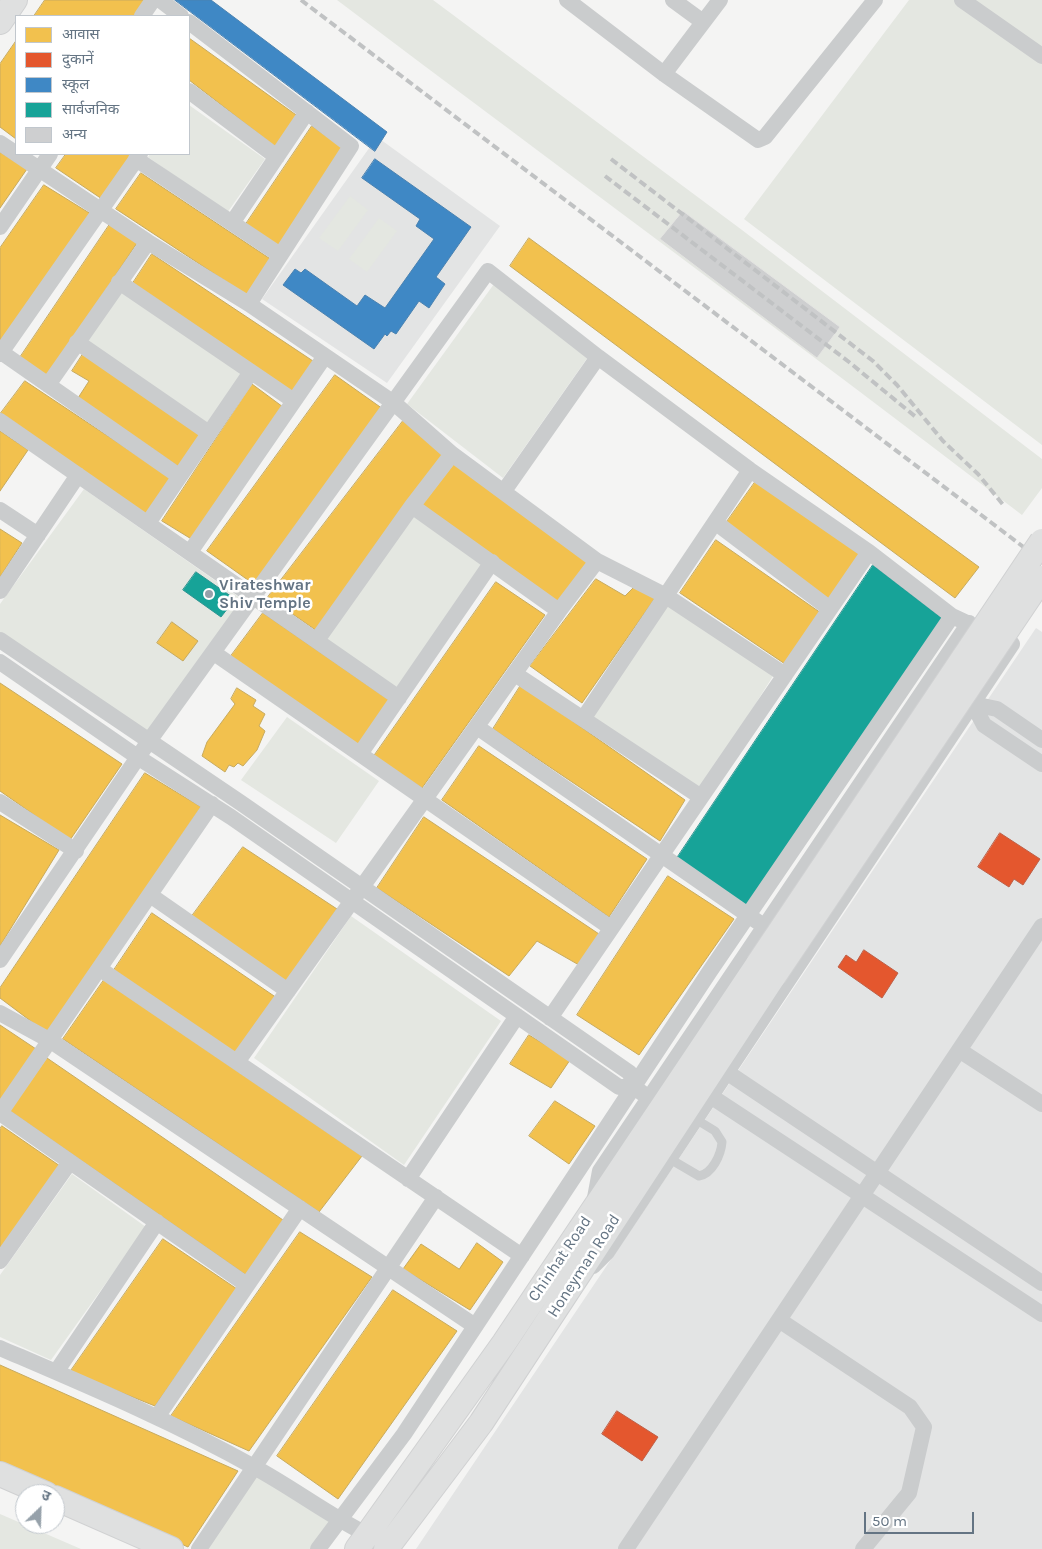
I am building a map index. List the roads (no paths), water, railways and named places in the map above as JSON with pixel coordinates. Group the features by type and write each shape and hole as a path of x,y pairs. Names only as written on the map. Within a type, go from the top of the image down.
{"street":[{"path":"0,22 15,0"},
{"path":"143,15 153,0"},
{"path":"160,0 181,15"},
{"path":"673,0 703,22"},
{"path":"664,74 720,0"},
{"path":"577,3 664,74 755,139 762,139 875,0"},
{"path":"962,0 1042,56"},
{"path":"190,23 351,146 249,304"},
{"path":"190,92 276,157"},
{"path":"232,223 307,112"},
{"path":"0,144 15,153"},
{"path":"18,155 148,242 249,304 394,403 452,454 597,561 666,596 785,675"},
{"path":"0,227 49,155"},
{"path":"179,476 1,353 138,156 280,255"},
{"path":"48,385 148,242"},
{"path":"0,960 76,851 149,741 488,271 598,357 750,470 869,552 952,616 1012,644 697,1120 607,1252 567,1291"},
{"path":"119,282 294,401"},
{"path":"78,342 209,433"},
{"path":"190,552 325,356"},
{"path":"504,491 598,357"},
{"path":"148,523 251,372"},
{"path":"0,421 399,698"},
{"path":"317,640 412,506 452,454"},
{"path":"584,719 750,470"},
{"path":"0,591 78,475"},
{"path":"412,506 559,611"},
{"path":"0,510 38,535"},
{"path":"715,522 830,609"},
{"path":"766,970 1042,541"},
{"path":"550,1018 869,552"},
{"path":"237,1062 559,611 597,561"},
{"path":"360,754 492,562"},
{"path":"766,970 1042,578"},
{"path":"318,1549 404,1434 634,1087 952,616"},
{"path":"593,1210 600,1171 970,623"},
{"path":"0,640 630,1073 634,1087"},
{"path":"214,653 611,928"},
{"path":"0,662 139,758 212,804 619,1087 634,1087 649,1098"},
{"path":"515,674 701,798"},
{"path":"60,681 73,712"},
{"path":"973,704 997,709 1042,740"},
{"path":"973,704 984,725 1042,764"},
{"path":"477,726 749,918 765,926"},
{"path":"0,802 76,851"},
{"path":"212,804 0,1113 247,1285"},
{"path":"150,895 288,991"},
{"path":"626,1549 1042,928"},
{"path":"100,969 522,1256"},
{"name":"Chinhat Road","path":"370,1545 593,1210 766,970"},
{"name":"Honeyman Road","path":"370,1545 480,1423 567,1291 766,970"},
{"path":"0,1013 51,1041 475,1326"},
{"path":"408,1179 517,1016"},
{"path":"959,1050 1042,1104"},
{"path":"728,1073 1042,1283"},
{"path":"712,1097 1042,1314"},
{"path":"0,1261 70,1162"},
{"path":"574,1178 600,1171"},
{"path":"200,1549 436,1197"},
{"path":"157,1417 300,1208"},
{"path":"56,1372 158,1222"},
{"path":"779,1320 910,1406 924,1428 909,1493 863,1549"},
{"path":"0,1348 157,1417 255,1467 339,1520 370,1545"},
{"path":"0,1474 23,1484"},
{"path":"0,1490 15,1497"},
{"path":"65,1502 171,1549"},
{"path":"65,1518 134,1549"}],"lane":[{"path":"670,1159 699,1176 709,1171 720,1153 722,1142 715,1131 697,1120"}],"railway":[{"path":"301,0 1042,561"},
{"path":"611,159 873,361 897,385 943,441 978,474 1005,507"},
{"path":"605,176 849,362 917,418"}],"place":[{"name":"Virateshwar Shiv Temple","path":"209,594"}]}
